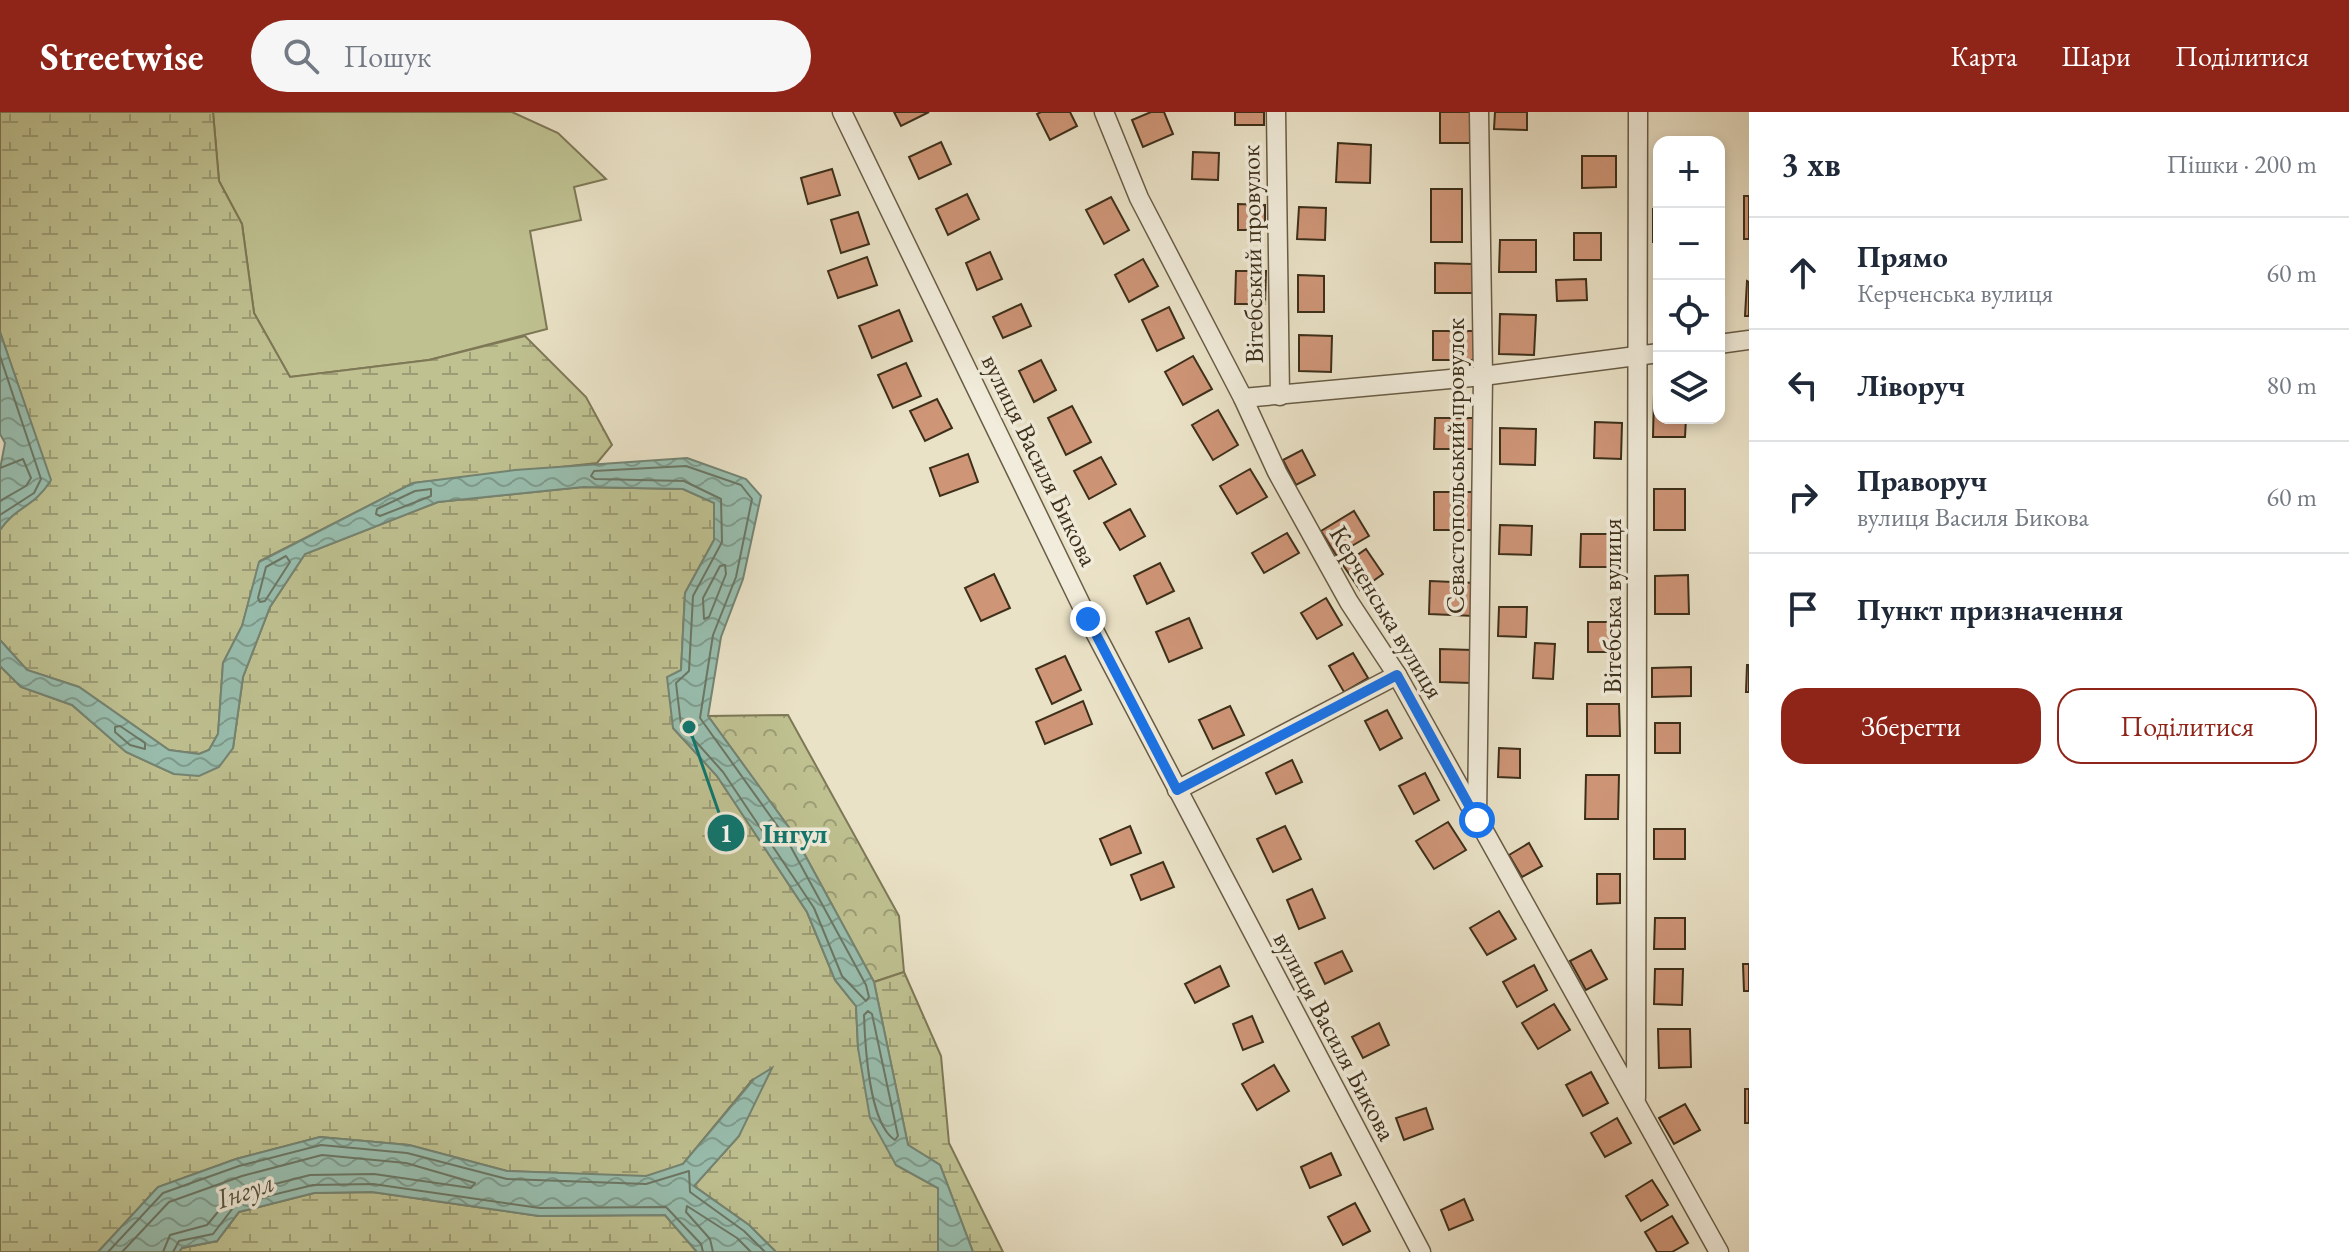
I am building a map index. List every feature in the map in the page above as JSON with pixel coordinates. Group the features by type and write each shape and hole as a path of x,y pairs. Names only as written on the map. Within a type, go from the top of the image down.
{"street":[{"name":"вулиця Василя Бикова","path":"842,112 1088,619 1421,1252"},
{"name":"Керченська вулиця","path":"1104,112 1139,198 1243,398 1277,472 1349,602 1397,675 1719,1252"},
{"name":"Вітебський провулок","path":"1276,112 1280,396"},
{"name":"Севастопольський провулок","path":"1477,820 1483,376 1479,112"},
{"name":"Вітебська вулиця","path":"1636,1100 1638,112"},
{"path":"1725,343 1749,340"},
{"path":"1243,398 1483,376 1653,354"},
{"path":"1177,790 1397,675"}],"green space":[{"path":"0,112 213,112 219,181 242,224 254,313 290,377 429,360 525,336 586,397 612,445 597,463 413,483 260,561 242,626 223,663 218,734 209,750 199,754 169,750 79,687 27,670 0,640 0,530 12,516 38,496 50,480 0,332"},
{"path":"213,112 512,112 558,133 606,179 574,187 581,220 530,231 547,329 429,360 290,377 254,313 242,224 219,181"},
{"path":"583,487 683,489 715,503 714,540 685,593 681,670 673,728 717,776 807,912 835,980 856,1006 858,1048 896,1165 938,1188 938,1252 776,1252 749,1225 694,1186 739,1136 753,1079 683,1164 646,1177 507,1171 409,1145 320,1137 236,1159 158,1187 98,1252 0,1252 0,666 21,687 72,705 126,752 174,774 233,748 243,677 270,607 305,554 438,502"},
{"path":"788,715 899,916 904,972 874,982 793,833 708,716"},
{"path":"904,972 941,1056 949,1143 1003,1252 973,1252 940,1165 908,1145 874,982"},
{"path":"372,1192 539,1216 665,1215 697,1252 179,1252 182,1248 217,1241 239,1212 314,1193"}],"water":[{"path":"0,332 51,480 39,496 12,516 0,530 0,469 5,443 0,434"},
{"path":"687,458 746,479 761,496 743,579 721,637 708,716 793,833 874,982 908,1145 940,1165 973,1252 938,1252 938,1188 896,1165 870,1118 858,1048 856,1006 835,980 807,912 717,776 673,728 667,677 681,670 685,593 714,540 714,503 683,489 583,487 438,502 305,554 270,607 243,677 233,748 219,767 199,776 174,774 126,752 72,705 21,687 0,666 0,640 27,670 79,687 169,750 199,754 209,750 218,734 223,663 242,626 259,562 413,483 515,470"},
{"path":"772,1068 739,1136 694,1186 749,1225 776,1252 697,1252 665,1215 539,1216 372,1192 314,1193 239,1212 217,1241 182,1248 179,1252 98,1252 158,1187 236,1159 320,1137 409,1145 507,1171 646,1176 683,1164 754,1079"}],"building":[{"path":"894,112 929,112 901,126"},
{"path":"1070,112 1077,126 1050,140 1037,114"},
{"path":"1151,112 1164,112 1173,134 1143,147 1132,120"},
{"path":"1235,112 1264,112 1264,125 1235,125"},
{"path":"1440,112 1476,112 1476,143 1440,143"},
{"path":"1495,112 1527,112 1527,130 1494,129"},
{"path":"941,142 951,164 919,179 909,157"},
{"path":"1338,143 1371,145 1370,183 1336,182"},
{"path":"1193,152 1219,153 1218,180 1192,179"},
{"path":"1582,156 1616,156 1616,187 1582,188"},
{"path":"832,169 840,195 808,204 801,178"},
{"path":"1431,189 1462,189 1462,242 1431,242"},
{"path":"967,194 979,219 948,235 936,209"},
{"path":"1744,196 1749,196 1749,239 1744,239"},
{"path":"1111,197 1129,230 1104,244 1086,210"},
{"path":"1238,204 1265,205 1265,230 1238,230"},
{"path":"1299,207 1326,208 1325,240 1297,239"},
{"path":"858,212 869,244 841,253 831,220"},
{"path":"1574,233 1601,233 1601,260 1574,260"},
{"path":"1500,240 1536,240 1536,272 1499,272"},
{"path":"990,252 1002,279 977,290 966,263"},
{"path":"867,257 877,285 838,298 828,271"},
{"path":"1143,259 1158,286 1129,302 1115,275"},
{"path":"1435,263 1474,264 1473,293 1435,293"},
{"path":"1236,271 1266,271 1265,304 1235,304"},
{"path":"1298,275 1324,276 1324,312 1298,312"},
{"path":"1586,279 1587,300 1557,301 1556,280"},
{"path":"1747,281 1749,316 1745,316"},
{"path":"1021,304 1031,326 1003,338 993,317"},
{"path":"1169,307 1184,338 1157,351 1142,320"},
{"path":"899,310 912,341 872,358 859,326"},
{"path":"1500,314 1536,315 1534,355 1499,354"},
{"path":"1433,331 1474,331 1474,360 1433,360"},
{"path":"1299,335 1332,336 1331,372 1299,371"},
{"path":"1193,356 1212,389 1183,405 1165,372"},
{"path":"1041,360 1056,390 1034,402 1019,371"},
{"path":"906,363 921,396 893,408 878,375"},
{"path":"937,399 952,428 925,441 910,411"},
{"path":"1072,406 1091,442 1066,455 1048,418"},
{"path":"1218,410 1238,445 1213,460 1192,425"},
{"path":"1435,418 1473,418 1473,449 1434,449"},
{"path":"1595,422 1622,423 1621,459 1594,458"},
{"path":"1653,424 1686,424 1685,437 1653,437"},
{"path":"1500,428 1536,429 1535,465 1500,464"},
{"path":"1302,450 1315,475 1296,485 1283,460"},
{"path":"968,454 978,482 940,496 930,468"},
{"path":"1101,457 1116,484 1089,499 1074,471"},
{"path":"1250,469 1267,497 1237,514 1220,486"},
{"path":"1654,489 1685,489 1685,530 1654,530"},
{"path":"1434,492 1474,492 1474,530 1434,530"},
{"path":"1130,509 1145,536 1120,550 1104,523"},
{"path":"1354,511 1369,536 1336,555 1321,531"},
{"path":"1500,525 1532,526 1531,555 1499,554"},
{"path":"1287,533 1299,553 1264,573 1252,553"},
{"path":"1581,534 1619,534 1619,567 1580,567"},
{"path":"1366,549 1383,574 1360,590 1343,565"},
{"path":"1160,563 1174,591 1147,604 1134,576"},
{"path":"994,574 1010,608 981,621 965,588"},
{"path":"1688,575 1689,614 1655,614 1655,576"},
{"path":"1430,581 1476,583 1474,616 1429,614"},
{"path":"1326,598 1342,625 1317,639 1301,613"},
{"path":"1499,607 1527,607 1526,637 1498,636"},
{"path":"1189,618 1202,648 1169,662 1156,632"},
{"path":"1588,622 1621,622 1621,652 1588,652"},
{"path":"1535,643 1555,644 1553,679 1533,678"},
{"path":"1440,649 1472,650 1471,683 1440,682"},
{"path":"1353,653 1368,678 1344,692 1329,666"},
{"path":"1065,656 1081,690 1052,704 1036,669"},
{"path":"1749,665 1749,692 1746,692"},
{"path":"1691,667 1691,696 1652,697 1652,668"},
{"path":"1083,701 1092,724 1045,744 1036,722"},
{"path":"1587,704 1619,704 1620,736 1587,736"},
{"path":"1230,706 1244,735 1213,749 1199,720"},
{"path":"1387,710 1402,738 1380,750 1365,721"},
{"path":"1655,723 1680,723 1680,753 1655,753"},
{"path":"1499,748 1520,749 1520,778 1498,777"},
{"path":"1292,760 1302,782 1276,794 1266,773"},
{"path":"1425,773 1439,800 1414,814 1399,786"},
{"path":"1586,775 1619,775 1618,819 1585,819"},
{"path":"1448,822 1466,850 1434,869 1416,841"},
{"path":"1130,826 1141,853 1111,865 1100,839"},
{"path":"1285,826 1301,859 1273,872 1257,839"},
{"path":"1654,829 1685,829 1685,859 1654,859"},
{"path":"1529,843 1542,866 1522,877 1509,855"},
{"path":"1163,862 1174,887 1141,900 1131,875"},
{"path":"1597,874 1620,874 1620,903 1597,904"},
{"path":"1312,889 1325,918 1299,929 1287,900"},
{"path":"1499,911 1516,939 1487,955 1470,928"},
{"path":"1655,918 1685,918 1685,949 1654,949"},
{"path":"1591,950 1607,979 1586,990 1570,961"},
{"path":"1342,951 1352,971 1325,984 1315,963"},
{"path":"1743,964 1749,964 1749,991 1744,991"},
{"path":"1534,965 1547,990 1517,1007 1503,982"},
{"path":"1220,966 1229,986 1195,1003 1185,984"},
{"path":"1655,969 1683,969 1682,1005 1654,1004"},
{"path":"1554,1004 1570,1030 1538,1049 1522,1023"},
{"path":"1252,1016 1263,1042 1243,1050 1233,1024"},
{"path":"1379,1023 1389,1045 1363,1058 1352,1037"},
{"path":"1658,1029 1690,1029 1691,1067 1659,1068"},
{"path":"1274,1065 1289,1091 1257,1110 1242,1084"},
{"path":"1591,1072 1608,1103 1583,1116 1566,1085"},
{"path":"1745,1089 1749,1089 1749,1123 1745,1123"},
{"path":"1685,1104 1700,1130 1674,1144 1659,1118"},
{"path":"1426,1108 1433,1129 1404,1140 1396,1118"},
{"path":"1617,1118 1631,1143 1605,1157 1591,1133"},
{"path":"1331,1153 1341,1175 1310,1188 1301,1167"},
{"path":"1652,1180 1668,1205 1641,1221 1626,1196"},
{"path":"1464,1199 1473,1220 1449,1230 1441,1210"},
{"path":"1355,1203 1370,1231 1343,1245 1328,1217"},
{"path":"1672,1216 1688,1243 1672,1252 1657,1252 1645,1232"}],"place":[{"name":"Інгул","path":"689,727"}],"route":[{"path":"1088,619 1177,790 1397,675 1477,820"}]}
